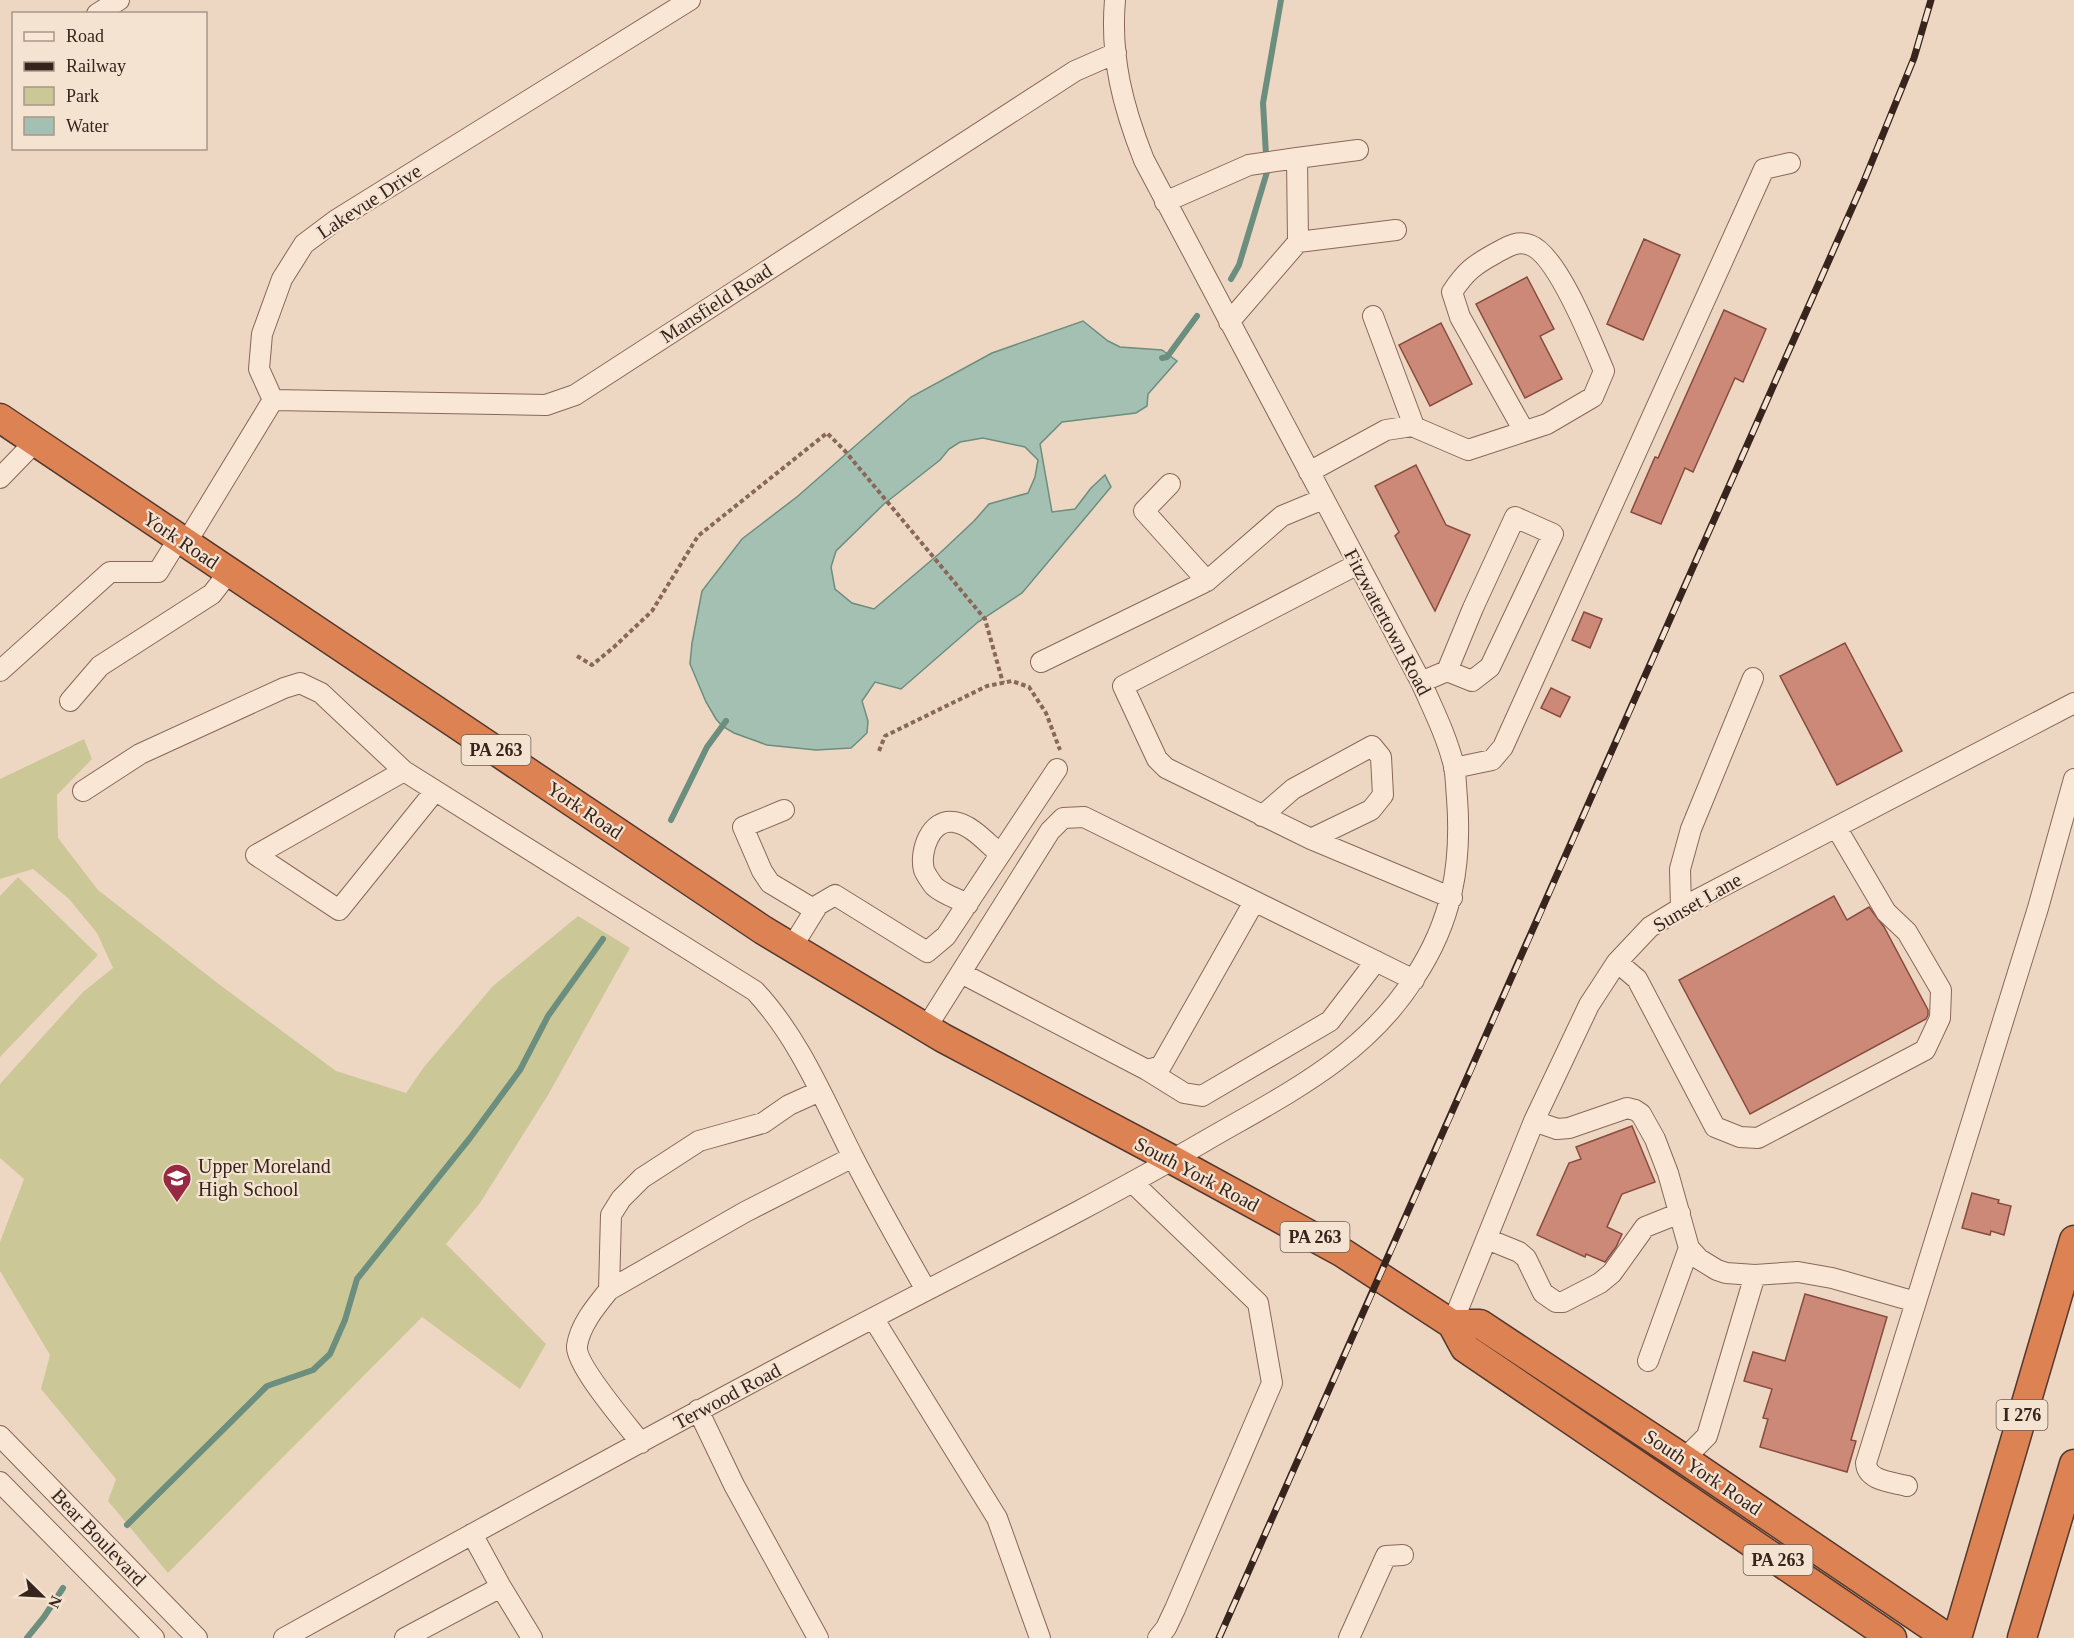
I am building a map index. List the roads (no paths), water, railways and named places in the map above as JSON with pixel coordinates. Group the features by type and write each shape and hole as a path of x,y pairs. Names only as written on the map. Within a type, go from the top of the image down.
{"highway":[{"name":"York Road","path":"0,418 792,947 926,1028 1000,1068"},
{"name":"South York Road","path":"1000,1068 1343,1253 1452,1324 1465,1348 1892,1638"},
{"name":"I 276","path":"1957,1638 2074,1240"},
{"name":"South York Road","path":"1452,1324 1480,1324 1948,1638"},
{"path":"2024,1634 2074,1464"}],"street":[{"path":"100,12 118,0"},
{"name":"Lakevue Drive","path":"273,400 260,369 262,334 282,279 304,244 336,220 690,0"},
{"name":"Fitzwatertown Road","path":"1115,0 1113,19 1121,93 1129,123 1144,160 1421,682 1442,728 1454,768 1459,823 1458,864 1452,898 1437,942 1414,980 1386,1016 1343,1056 1318,1075 1173,1160"},
{"name":"Mansfield Road","path":"273,400 546,405 575,395 1075,71 1116,52"},
{"path":"1165,202 1249,165 1358,150"},
{"path":"1292,158 1298,242"},
{"path":"1454,768 1492,760 1503,747 1764,169 1790,164"},
{"path":"1229,322 1298,242 1396,230"},
{"path":"1309,472 1386,430 1414,426 1468,450 1547,424 1593,397 1604,371 1586,328 1549,259 1531,245 1514,243 1467,271 1452,292 1460,317 1524,431"},
{"path":"1373,316 1414,426"},
{"path":"0,671 110,572 158,572 182,540 273,400"},
{"path":"0,478 35,442"},
{"path":"1170,484 1144,511 1207,581"},
{"path":"1041,662 1207,581 1282,516 1323,499"},
{"path":"1421,682 1447,671 1515,517 1553,534 1490,667 1472,681 1447,671"},
{"path":"1358,564 1123,686 1157,759 1166,768 1311,839 1452,898"},
{"path":"70,701 100,666 212,594 229,572"},
{"path":"1681,908 1680,869 1691,829 1754,678"},
{"path":"83,791 140,754 284,688 300,683 321,693 404,771 755,991 775,1012 820,1091 853,1157 926,1290"},
{"name":"Sunset Lane","path":"1452,1324 1534,1121 1589,1005 1617,962 1650,927 1681,908 2074,703"},
{"path":"1263,816 1293,789 1372,746 1381,757 1383,795 1371,810 1311,839"},
{"path":"792,947 818,905 835,895 927,952 946,936 1057,769"},
{"path":"404,771 256,855 339,910 435,791"},
{"path":"1907,1486 1871,1475 1866,1470 1866,1463 2038,908 2074,779"},
{"path":"784,810 744,827 762,871 770,883 815,910"},
{"path":"926,1028 1050,831 1063,818 1084,818 1414,980"},
{"path":"968,904 936,888 924,870 923,851 930,834 940,824 954,822 969,829 1000,854"},
{"path":"1617,962 1637,979 1716,1127 1740,1137 1758,1138 1925,1050 1940,1018 1941,990 1907,932 1886,912 1836,827"},
{"path":"1147,1070 1161,1066 1254,902"},
{"path":"960,973 1147,1070 1184,1093 1202,1096 1330,1021 1376,962"},
{"path":"609,1290 610,1215 621,1199 642,1178 699,1141 763,1122 820,1091"},
{"path":"1534,1121 1557,1129 1569,1128 1627,1108 1641,1114 1655,1140 1668,1173 1689,1248 1699,1259 1717,1270 1726,1273 1755,1275 1798,1272 1832,1278 1916,1302"},
{"path":"641,1443 585,1369 577,1349 580,1333 594,1308 609,1290 745,1212 853,1157"},
{"name":"Terwood Road","path":"284,1638 698,1410 1173,1160"},
{"path":"1132,1182 1258,1303 1272,1383 1166,1629 1158,1638"},
{"path":"1486,1239 1519,1252 1526,1258 1543,1293 1549,1299 1563,1302 1600,1283 1612,1273 1645,1227 1680,1213"},
{"path":"1648,1361 1689,1248"},
{"path":"1684,1459 1707,1436 1755,1275"},
{"path":"873,1318 998,1518 1040,1638"},
{"path":"698,1410 734,1485 818,1638"},
{"name":"Bear Boulevard","path":"0,1436 197,1638"},
{"name":"Bear Boulevard","path":"0,1482 153,1638"},
{"path":"472,1534 532,1638"},
{"path":"1349,1638 1386,1556 1403,1555"},
{"path":"405,1638 501,1587"}],"water":[{"path":"1083,321 1108,341 1120,347 1162,350 1177,361 1148,394 1147,406 1136,413 1062,422 1040,444 1052,512 1075,509 1091,488 1105,475 1111,487 1022,593 978,622 901,689 875,682 862,701 868,721 867,733 851,748 816,750 767,745 722,726 706,702 690,664 702,591 742,539 798,496 911,397 992,353","holes":["983,438 1025,447 1038,460 1035,477 1028,493 989,504 940,553 874,609 852,603 835,589 831,567 836,551 884,504 940,460 949,449 960,442"]}],"waterway":[{"path":"1231,279 1239,265 1267,172 1263,103 1281,0"},
{"path":"1162,358 1167,357 1197,316"},
{"path":"671,820 707,747 726,721"},
{"path":"127,1525 267,1386 313,1370 330,1354 345,1320 357,1279 470,1138 520,1070 548,1016 603,939"},
{"path":"27,1638 63,1588"}],"railway":[{"path":"1219,1638 1864,181 1914,58 1931,0"}],"place":[{"name":"Upper Moreland High School","path":"177,1204"}]}
